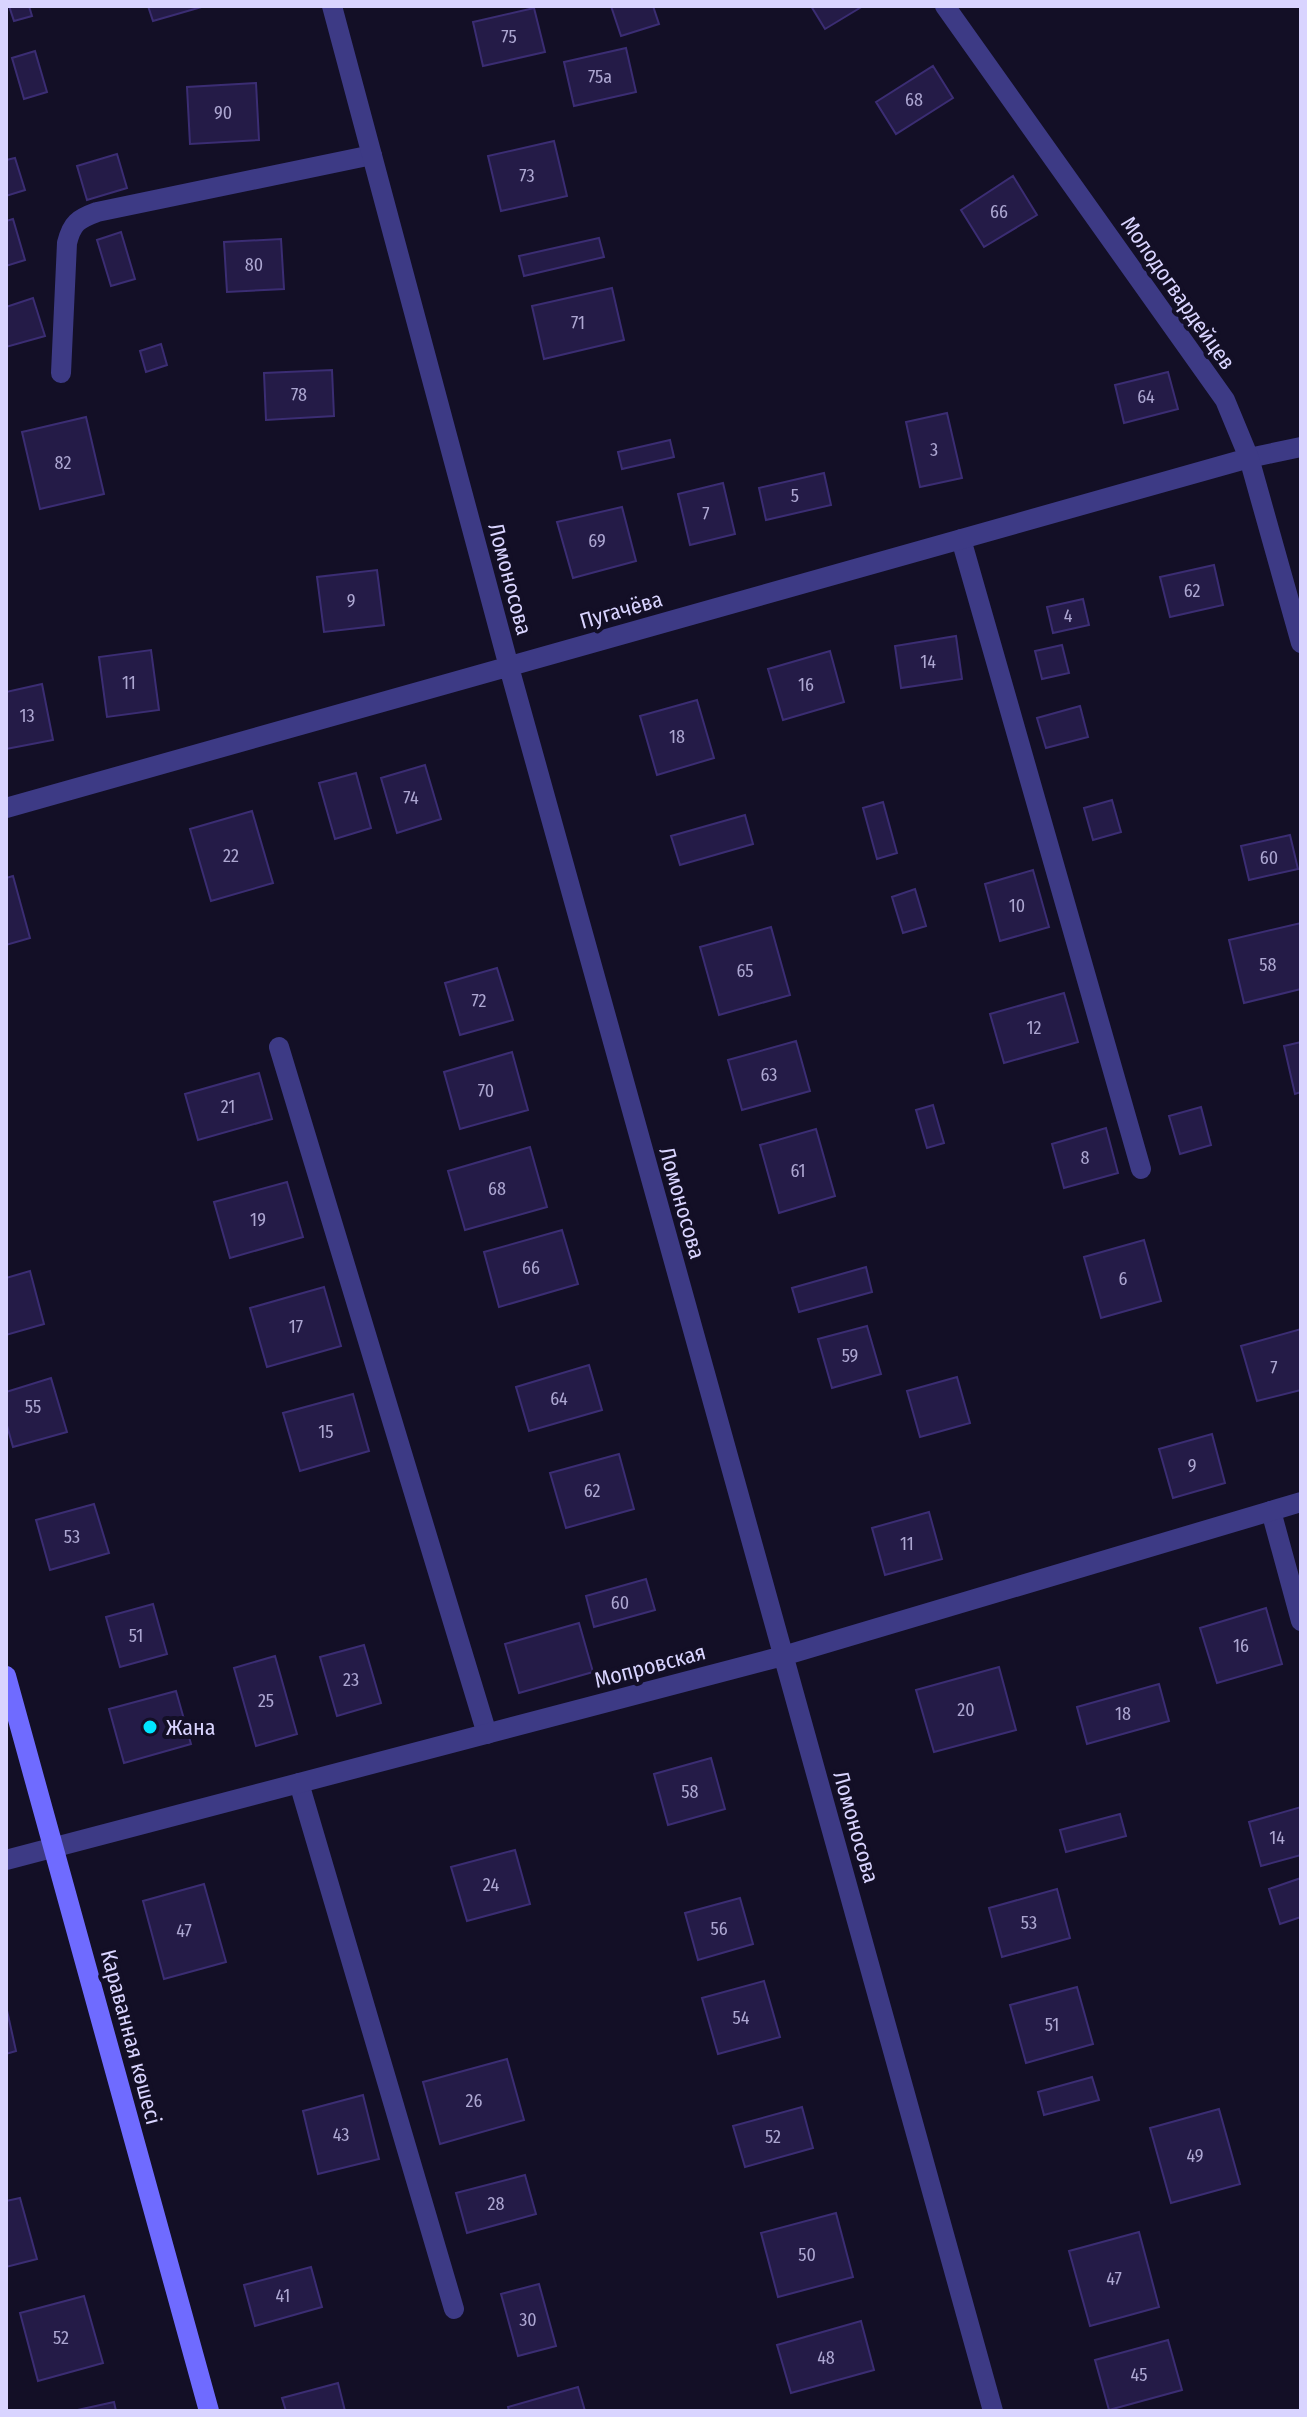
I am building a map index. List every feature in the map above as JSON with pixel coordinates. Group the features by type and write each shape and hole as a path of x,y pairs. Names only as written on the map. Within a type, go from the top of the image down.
{"main road":[{"name":"Караванная көшесі","path":"6,1676 209,2411"}],"street":[{"name":"Ломоносова","path":"332,6 509,667 993,2411"},
{"name":"Молодогвардейцев","path":"945,6 1225,400 1249,458 1301,643"},
{"path":"61,373 67,243 70,230 80,218 372,155"},
{"name":"Пугачёва","path":"6,808 1249,458 1301,447"},
{"path":"961,539 1141,1169"},
{"path":"279,1047 487,1734"},
{"name":"Мопровская","path":"6,1860 783,1656 1301,1502"},
{"path":"1271,1511 1301,1621"},
{"path":"299,1783 454,2309"}],"building":[{"path":"9,6 29,6 32,16 14,21"},
{"path":"148,6 205,6 153,21"},
{"path":"611,6 653,6 659,24 621,36"},
{"path":"811,6 863,6 825,29"},
{"path":"534,8 545,52 483,66 473,22"},
{"path":"626,48 636,92 574,106 564,62"},
{"path":"35,51 47,92 24,99 12,58"},
{"path":"933,66 953,98 896,134 876,102"},
{"path":"256,83 259,140 190,144 187,87"},
{"path":"554,141 567,196 501,211 488,156"},
{"path":"117,154 127,188 87,200 77,166"},
{"path":"15,158 25,190 6,196 6,160"},
{"path":"1013,176 1037,215 984,247 961,210"},
{"path":"13,219 25,260 6,266 6,221"},
{"path":"121,232 135,279 111,286 97,240"},
{"path":"599,238 604,257 524,276 519,256"},
{"path":"281,239 284,289 227,292 224,242"},
{"path":"612,288 624,340 544,359 532,306"},
{"path":"33,298 45,336 6,347 6,307"},
{"path":"161,344 167,365 146,372 140,351"},
{"path":"332,370 334,416 266,420 264,373"},
{"path":"1168,372 1178,409 1124,423 1115,385"},
{"path":"947,413 962,478 920,487 906,422"},
{"path":"86,417 104,494 40,509 22,432"},
{"path":"670,440 674,457 622,469 618,452"},
{"path":"824,473 831,505 766,520 759,488"},
{"path":"723,483 735,534 690,545 678,494"},
{"path":"622,507 636,561 573,578 557,522"},
{"path":"1214,565 1223,605 1170,617 1160,577"},
{"path":"377,570 384,625 324,632 317,577"},
{"path":"1083,599 1089,625 1053,633 1047,607"},
{"path":"956,636 962,679 901,688 895,646"},
{"path":"1062,645 1069,673 1042,679 1035,651"},
{"path":"151,650 159,710 107,717 99,657"},
{"path":"830,651 844,702 783,720 768,669"},
{"path":"42,684 53,740 6,749 6,692"},
{"path":"697,700 714,758 657,775 640,716"},
{"path":"1080,706 1088,737 1046,748 1037,718"},
{"path":"425,765 441,819 397,833 381,778"},
{"path":"356,773 371,828 335,839 319,783"},
{"path":"1112,800 1121,832 1093,840 1084,808"},
{"path":"883,802 897,853 877,859 863,808"},
{"path":"252,811 273,883 211,901 190,829"},
{"path":"745,815 753,844 680,865 671,836"},
{"path":"1290,835 1298,869 1249,880 1241,846"},
{"path":"1033,870 1049,927 1000,941 985,884"},
{"path":"13,876 30,938 6,945 6,878"},
{"path":"915,889 926,926 903,933 892,897"},
{"path":"1301,923 1301,989 1244,1003 1229,940"},
{"path":"771,927 790,995 719,1015 700,947"},
{"path":"497,968 513,1020 460,1035 445,983"},
{"path":"1064,993 1078,1042 1004,1063 990,1014"},
{"path":"796,1041 810,1091 742,1110 728,1060"},
{"path":"1301,1042 1301,1092 1295,1094 1284,1046"},
{"path":"512,1052 528,1110 460,1129 444,1072"},
{"path":"259,1073 272,1119 198,1140 185,1094"},
{"path":"933,1105 944,1143 927,1148 916,1110"},
{"path":"1201,1107 1211,1145 1180,1154 1169,1116"},
{"path":"1106,1128 1118,1173 1064,1188 1052,1144"},
{"path":"816,1129 835,1196 779,1213 760,1145"},
{"path":"530,1147 547,1207 465,1230 448,1171"},
{"path":"287,1182 303,1237 230,1258 214,1202"},
{"path":"562,1230 578,1284 499,1307 484,1252"},
{"path":"1144,1240 1161,1301 1101,1318 1084,1257"},
{"path":"866,1267 872,1292 799,1312 792,1288"},
{"path":"30,1271 44,1324 6,1335 6,1278"},
{"path":"324,1287 341,1346 267,1367 250,1308"},
{"path":"867,1326 881,1374 832,1388 818,1339"},
{"path":"1301,1329 1301,1390 1257,1401 1241,1346"},
{"path":"589,1365 602,1410 529,1431 516,1387"},
{"path":"957,1377 970,1423 920,1437 907,1391"},
{"path":"51,1378 67,1432 13,1447 6,1422 6,1392"},
{"path":"353,1394 369,1451 300,1471 283,1413"},
{"path":"1212,1434 1225,1483 1173,1498 1159,1449"},
{"path":"619,1454 634,1509 566,1528 550,1473"},
{"path":"94,1504 109,1553 50,1570 36,1520"},
{"path":"929,1512 942,1559 885,1575 872,1528"},
{"path":"646,1579 655,1610 594,1627 586,1596"},
{"path":"153,1604 167,1654 120,1667 106,1617"},
{"path":"1266,1608 1282,1664 1217,1683 1200,1628"},
{"path":"579,1623 593,1672 519,1693 505,1644"},
{"path":"364,1645 381,1703 337,1716 320,1657"},
{"path":"275,1656 297,1734 256,1746 234,1668"},
{"path":"999,1667 1016,1730 934,1752 916,1690"},
{"path":"1159,1684 1169,1721 1087,1744 1077,1707"},
{"name":"Жана","path":"176,1691 191,1744 124,1763 109,1709"},
{"path":"711,1758 725,1809 668,1825 654,1774"},
{"path":"1301,1807 1301,1855 1261,1866 1249,1822"},
{"path":"1120,1814 1126,1836 1066,1852 1060,1830"},
{"path":"515,1850 530,1904 467,1921 451,1867"},
{"path":"1301,1878 1301,1917 1280,1924 1269,1889"},
{"path":"204,1884 226,1962 164,1979 143,1901"},
{"path":"1057,1889 1070,1938 1002,1957 989,1908"},
{"path":"740,1898 753,1944 698,1960 685,1913"},
{"path":"764,1981 780,2037 718,2054 702,1998"},
{"path":"1077,1987 1093,2044 1026,2063 1010,2005"},
{"path":"6,2006 16,2051 6,2054"},
{"path":"507,2059 524,2120 440,2144 423,2082"},
{"path":"1092,2077 1099,2100 1044,2115 1038,2092"},
{"path":"363,2095 379,2159 318,2174 303,2111"},
{"path":"802,2107 813,2148 745,2167 733,2126"},
{"path":"1219,2109 1240,2184 1171,2203 1150,2128"},
{"path":"525,2175 536,2214 467,2233 456,2193"},
{"path":"20,2198 37,2259 6,2267 6,2201"},
{"path":"836,2213 853,2277 778,2297 761,2233"},
{"path":"1139,2232 1159,2307 1090,2326 1069,2251"},
{"path":"311,2267 322,2307 255,2326 244,2285"},
{"path":"539,2284 556,2346 518,2356 501,2294"},
{"path":"84,2296 103,2363 38,2381 20,2313"},
{"path":"861,2321 874,2370 791,2393 777,2345"},
{"path":"1168,2340 1182,2390 1109,2410 1095,2360"},
{"path":"338,2383 345,2411 286,2411 282,2398"},
{"path":"578,2387 585,2411 509,2411 508,2407"},
{"path":"114,2402 116,2411 73,2411"}],"place":[{"name":"Жана","path":"150,1727"}]}
